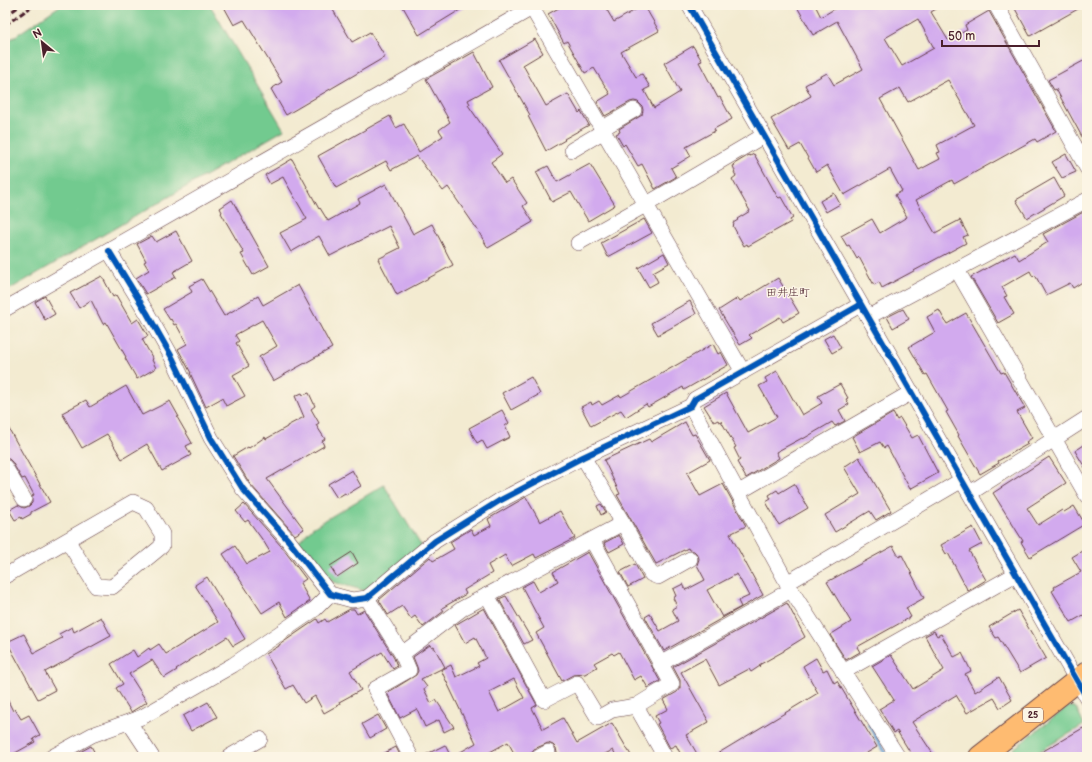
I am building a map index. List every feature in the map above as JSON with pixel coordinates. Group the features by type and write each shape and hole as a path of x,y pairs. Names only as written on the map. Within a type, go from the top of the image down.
{"highway":[{"name":"25","path":"980,757 1084,684"}],"street":[{"path":"689,5 1016,574 1084,684"},
{"path":"996,5 1087,168"},
{"path":"5,309 109,251 535,6 604,130 743,372"},
{"path":"572,150 634,110"},
{"path":"578,243 763,136"},
{"path":"109,251 173,358 211,438 243,489 288,540 330,594 352,600 367,598 435,541 499,501 583,457 691,406 695,398 743,372 864,311 957,270 1087,200"},
{"path":"957,270 1087,496"},
{"path":"739,492 912,392"},
{"path":"691,406 789,586 898,757"},
{"path":"660,664 789,586 966,487 1054,440 1087,418"},
{"path":"583,457 623,523 651,574 658,576 690,560"},
{"path":"5,467 24,499"},
{"path":"5,576 67,540 133,502 146,508 162,534 162,546 112,587 96,586 67,540"},
{"path":"402,654 463,608 623,523"},
{"path":"487,595 544,700 577,683 598,718 612,710 636,706 672,684 592,540"},
{"path":"843,672 1016,574"},
{"path":"52,757 92,735 142,717 233,665 315,609 330,594"},
{"path":"367,598 402,654 409,670 375,689 411,757"},
{"path":"636,706 665,757"},
{"path":"129,722 152,757"},
{"path":"229,757 260,739"}],"green space":[{"path":"61,5 210,5 284,130 5,292 5,43"},
{"path":"384,485 422,547 366,591 333,582 298,543 312,528"},
{"path":"1069,706 1076,708 1084,725 1030,757 1017,757 1013,749"}],"building":[{"path":"223,5 330,5 352,42 370,32 385,57 286,115 271,89 282,82 244,20 234,25"},
{"path":"402,5 468,5 419,35"},
{"path":"564,5 604,5 614,22 644,5 659,31 621,52 636,77 642,74 650,87 644,90 654,108 680,92 664,63 693,46 702,61 699,62 718,98 720,97 732,119 714,129 715,131 686,147 691,156 671,168 676,177 655,189 642,164 638,166 625,144 623,146 616,134 620,132 619,129 642,115 642,106 638,102 630,102 605,116 597,102 610,94 594,68 585,73 567,41 564,43 548,14"},
{"path":"796,5 815,5 821,17 841,5 943,5 931,12 948,40 967,30 965,25 989,11 1056,131 1037,142 1035,139 954,184 952,180 916,200 935,233 960,220 968,235 963,237 966,243 882,288 879,282 874,285 859,257 857,259 849,245 847,246 841,236 872,219 880,233 907,217 895,195 902,191 890,169 844,195 827,165 816,172 800,144 789,150 771,119 811,96 805,85 827,73 834,85 863,69 837,21 813,35","holes":["918,19 934,48 902,66 885,38","948,80 974,125 937,145 940,152 937,153 940,159 919,170 880,99 900,88 908,102"]},
{"path":"1013,5 1085,5 1030,36"},
{"path":"535,39 543,53 523,65 546,106 568,94 579,113 581,111 589,125 546,151 528,116 530,115 499,60"},
{"path":"474,52 492,87 468,100 470,104 468,105 502,154 491,162 505,183 511,179 527,203 523,206 533,222 488,248 477,229 448,187 443,191 417,156 391,170 386,161 336,188 318,156 390,116 396,128 404,124 419,152 443,136 439,130 450,122 426,79"},
{"path":"1087,59 1087,146 1056,89 1054,90 1048,80"},
{"path":"754,154 777,196 779,198 781,197 793,218 790,220 791,222 748,246 747,244 744,246 733,226 733,223 750,211 732,179 736,176 733,166 749,155"},
{"path":"1066,154 1076,172 1062,178 1052,162"},
{"path":"292,159 319,209 320,208 328,221 360,203 358,199 386,184 413,234 432,224 453,265 397,295 378,259 400,248 389,226 330,256 319,236 291,252 280,233 307,219 283,177 270,184 265,175"},
{"path":"590,164 615,205 588,221 571,192 552,202 536,172 548,166 557,182"},
{"path":"1054,178 1064,196 1027,218 1016,200"},
{"path":"834,193 840,204 826,212 820,201"},
{"path":"232,200 269,266 253,275 241,254 244,253 221,213 220,208"},
{"path":"1087,210 1087,279 1073,288 1070,283 1046,295 1035,275 1033,277 1030,271 1002,287 1007,296 1004,297 1014,314 998,323 971,277 1015,253 1019,260 1048,242 1043,234"},
{"path":"644,219 652,233 608,257 601,243"},
{"path":"176,231 192,261 173,272 176,277 146,294 136,278 149,270 137,244 152,236 156,242"},
{"path":"664,253 669,263 653,272 658,282 649,287 638,268"},
{"path":"102,276 113,297 116,295 132,323 138,319 148,336 142,339 153,359 152,360 156,368 137,379 106,322 103,324 91,300 79,308 70,293"},
{"path":"778,278 799,313 783,322 780,317 749,335 752,338 740,345 719,310 738,298 740,301"},
{"path":"202,279 224,316 258,296 263,305 298,285 332,348 273,381 259,357 277,346 262,320 235,335 239,341 236,343 249,366 233,375 245,396 226,406 222,398 206,407 191,373 178,349 187,344 176,324 174,325 163,309 192,292 189,286"},
{"path":"45,296 55,314 45,320 35,302"},
{"path":"690,301 696,314 658,335 651,323"},
{"path":"903,309 909,319 893,328 887,317"},
{"path":"939,310 947,324 966,313 1001,373 1004,372 1025,408 1017,412 1032,438 1026,442 1028,444 998,461 999,463 980,474 958,436 959,435 946,412 948,411 927,374 925,375 909,347 935,332 927,317"},
{"path":"833,334 841,348 832,353 824,339"},
{"path":"713,344 718,354 721,352 728,365 684,390 683,387 648,407 646,404 626,417 621,410 591,426 581,407 591,402 592,405 599,401 602,405 620,395 621,397"},
{"path":"777,371 802,415 822,403 818,396 840,384 848,398 846,399 849,404 839,410 845,421 835,426 832,422 803,439 802,438 776,452 779,458 746,478 737,462 740,460 734,448 736,447 721,421 719,422 718,420 714,422 704,406 726,393 748,433 777,417 759,386 767,382 765,378"},
{"path":"531,377 540,394 511,410 502,393"},
{"path":"126,386 142,415 170,401 179,417 177,417 192,443 186,446 191,455 162,471 147,444 122,459 107,434 82,448 62,413 86,400 90,407"},
{"path":"302,393 303,395 309,393 315,406 311,409 319,423 316,425 325,439 322,441 324,446 267,479 304,529 295,535 250,484 233,456 248,447 249,448 265,437 266,439 304,417 295,396"},
{"path":"502,410 509,423 505,426 510,437 487,449 482,440 477,443 469,428"},
{"path":"893,413 897,420 900,418 912,438 918,435 938,473 910,489 887,446 884,448 880,442 860,452 852,437"},
{"path":"5,422 50,502 31,512 31,514 22,519 21,517 15,520 9,510 18,505 24,508 29,506 32,503 32,496 34,495 25,478 22,479 12,462 5,458"},
{"path":"685,422 692,435 695,434 710,460 687,473 700,496 723,484 746,526 730,534 763,595 664,651 645,617 650,614 660,631 678,621 672,609 677,606 673,598 676,596 673,589 683,584 686,590 705,580 697,565 699,559 698,555 688,548 656,564 617,495 620,494 604,460 649,439 651,442","holes":["737,574 749,596 738,601 741,607 722,617 707,590"]},
{"path":"1087,443 1087,471 1075,451"},
{"path":"859,457 891,511 876,520 870,511 835,532 825,515 860,494 844,467"},
{"path":"1049,457 1066,483 1027,508 1038,525 1062,510 1064,512 1074,506 1085,524 1030,557 1021,542 1023,541 993,493"},
{"path":"352,470 361,486 346,495 345,493 337,498 328,484"},
{"path":"794,484 808,508 779,525 766,502 771,499 769,495 777,490 779,493"},
{"path":"526,497 540,522 560,511 575,538 536,558 534,554 511,566 505,555 488,565 492,573 464,590 466,594 442,608 444,611 423,627 415,616 411,619 402,606 388,615 379,600 430,557 433,561 454,549 450,542 471,529 474,535 491,526 488,519"},
{"path":"244,504 281,546 306,579 300,583 310,601 287,617 279,602 262,613 223,554 235,546 247,564 270,552 248,520 245,522 236,511"},
{"path":"601,504 606,512 601,515 597,506"},
{"path":"973,527 982,544 969,551 986,580 968,591 948,553 946,554 941,545"},
{"path":"619,535 624,544 609,552 604,543"},
{"path":"893,546 899,557 902,555 924,598 906,608 911,617 857,647 860,652 846,660 830,635 851,622 827,582"},
{"path":"1087,548 1087,613 1071,622 1052,591 1055,589 1054,587 1081,572 1072,557"},
{"path":"352,552 358,563 337,577 330,566"},
{"path":"588,552 660,681 648,688 641,676 634,680 619,652 614,655 612,653 594,663 597,667 585,674 573,675 562,681 536,633 544,628 522,587 533,581 539,592 558,581 553,572"},
{"path":"635,564 643,579 628,587 620,572"},
{"path":"207,577 245,639 233,646 227,637 164,678 152,660 129,674 147,702 131,712 116,688 123,684 111,664 133,650 137,657 149,648 150,650 159,644 166,654 218,622 195,585"},
{"path":"506,596 532,640 524,644 499,599"},
{"path":"787,603 805,637 784,651 759,665 760,666 751,672 749,669 719,685 705,659 681,672 709,722 686,735 699,757 682,757 676,745 670,748 657,724 659,723 655,716 668,709 663,700 677,692 680,688 680,680 673,667"},
{"path":"484,608 537,705 532,708 543,729 563,718 577,743 612,723 632,757 617,757 613,750 599,757 555,757 557,753 556,748 548,743 534,749 530,757 516,757 508,742 481,757 452,757 476,743 441,670 451,665 456,677 479,666 477,663 486,658 475,637 465,643 455,625","holes":["514,679 524,698 499,712 489,692"]},
{"path":"350,609 354,609 357,614 364,610 394,658 397,666 393,669 382,652 350,671 361,690 339,702 340,704 324,713 315,696 304,703 293,685 286,689 266,654 317,619 319,623 325,619 327,622"},
{"path":"1018,610 1046,658 1020,673 998,637 996,638 989,627"},
{"path":"101,617 111,636 45,672 55,690 38,699 7,642 24,634 34,653 62,638 59,634 72,627 74,632"},
{"path":"934,631 937,636 941,634 954,657 962,653 971,671 965,674 975,692 999,677 1012,700 1000,708 994,698 967,713 956,695 912,722 935,757 913,757 897,731 894,733 879,709 894,700 872,666 891,655 913,689 944,670 925,636"},
{"path":"430,645 432,648 434,647 445,667 421,679 427,687 424,689 431,703 436,700 454,727 444,732 439,720 425,727 417,709 400,718 387,693 416,675 418,671 413,657"},
{"path":"816,658 823,671 827,669 834,683 837,681 877,747 860,757 712,757 818,693 803,666"},
{"path":"5,695 13,711 15,709 21,719 29,715 40,735 33,739 35,742 8,757 5,757"},
{"path":"208,702 217,717 191,731 183,716"},
{"path":"378,715 386,729 370,738 362,724"},
{"path":"1083,728 1087,734 1087,757 1033,757"},
{"path":"445,745 451,757 421,757"},
{"path":"91,746 97,757 71,757"},
{"path":"396,747 401,757 377,757"}],"waterway":[{"path":"869,725 888,757"}],"railway":[{"path":"5,16 21,5"},
{"path":"5,25 34,5"}],"cycle path":[{"path":"689,5 1087,698"},
{"path":"109,251 173,359 211,438 243,489 288,540 330,594 352,600 367,598 435,541 499,501 583,457 691,406 695,399 860,305"}],"district":[{"name":"田井庄町","path":"788,292"}]}
